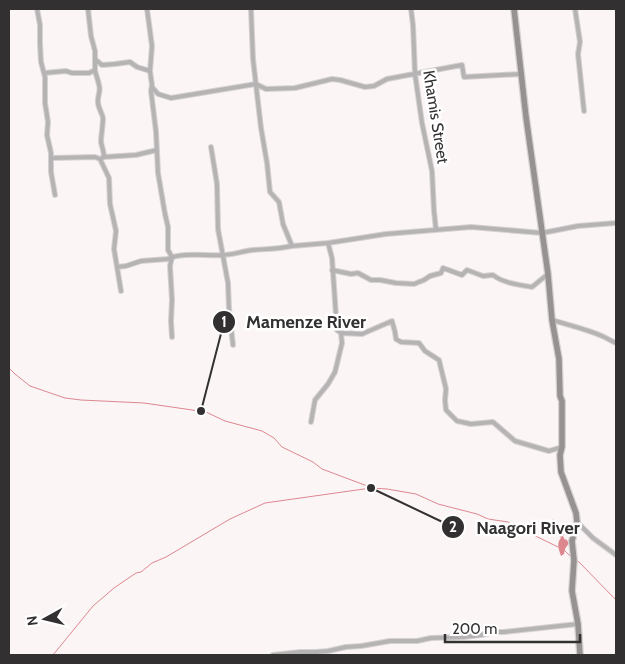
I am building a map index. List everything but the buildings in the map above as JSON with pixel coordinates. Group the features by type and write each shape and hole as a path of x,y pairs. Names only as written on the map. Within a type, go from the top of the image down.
{"street":[{"path":"37,9 44,73 44,103 48,122 47,135 55,195"},
{"path":"88,9 95,51 96,79 100,93 98,107 103,117 102,158 109,178 110,204 116,231 114,248 121,291"},
{"path":"147,9 152,46 150,71 158,173 168,227 168,250 172,257 170,266 172,337"},
{"path":"251,9 253,59 270,192 279,202 283,224 292,246"},
{"name":"Khamis Street","path":"411,9 415,74 422,123 432,171 436,230"},
{"path":"514,9 548,274 552,320 559,359 560,396 562,401 561,472 576,513 577,522 572,541 574,560 572,591 578,624 580,655"},
{"path":"575,9 580,42 578,54 584,111"},
{"path":"96,60 102,65 130,62 137,67 150,71"},
{"path":"152,87 158,94 171,98 256,84 266,89 295,88 340,80 366,87 374,86 387,79 462,65 464,77 522,74"},
{"path":"44,73 66,71 89,73 95,70"},
{"path":"212,147 217,184 218,229 228,283 233,346"},
{"path":"51,158 102,158 136,155 157,150"},
{"path":"117,266 186,255 223,255 252,250 328,243 386,234 471,227 542,233 578,226 616,223"},
{"path":"311,422 315,400 335,372 342,343 341,333 337,330 332,258 328,243"},
{"path":"332,270 351,274 358,273 371,280 414,284 441,273 443,268 462,275 467,270 483,276 493,275 499,280 532,287 548,274"},
{"path":"552,320 582,328 616,343"},
{"path":"341,333 362,334 392,322 396,339 401,342 419,343 426,351 439,360 446,389 446,410 457,421 471,424 493,422 515,441 549,451 562,447"},
{"path":"577,522 592,538 616,555"},
{"path":"273,655 316,652 346,646 361,646 390,641 481,636 495,632 578,624"}],"shaded area":[{"path":"553,519 565,533 563,536 569,543 564,554 561,556 558,544 561,538 549,523"}],"waterway":[{"path":"9,368 30,386 65,398 144,403 206,412 225,421 262,431 274,438 282,447 313,462 322,469 370,487"},
{"path":"53,655 93,606 114,588 152,563 166,557 230,519 265,503 371,488 387,489 416,494 438,504 477,514 488,519 508,522 558,547"},
{"path":"564,550 570,556"},
{"path":"575,560 616,600"}],"place":[{"name":"Mamenze River","path":"201,411"},
{"name":"Naagori River","path":"371,488"}]}
